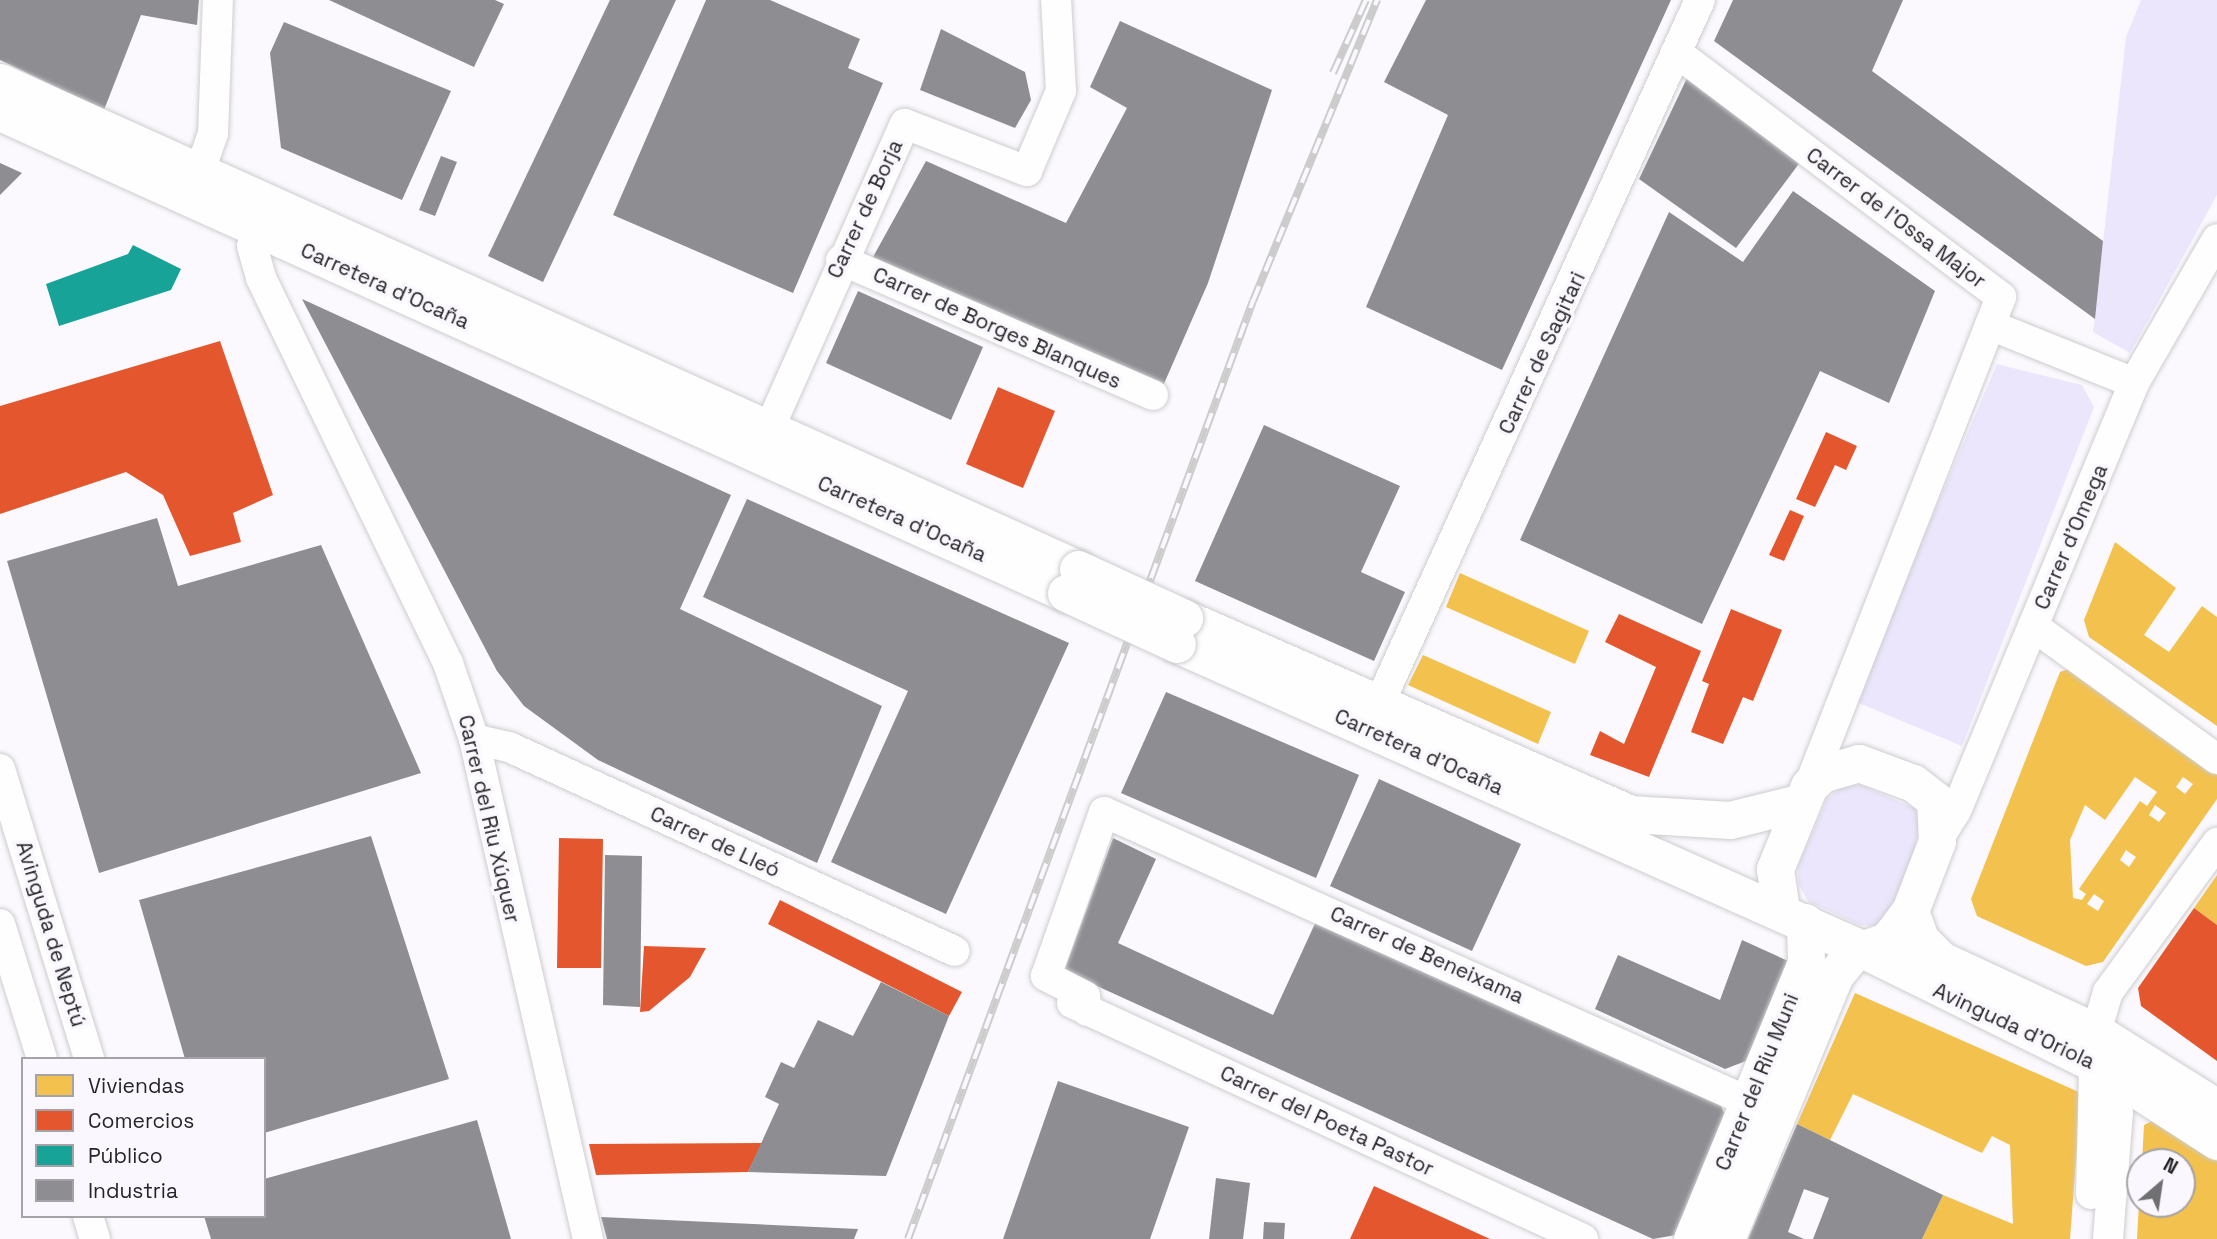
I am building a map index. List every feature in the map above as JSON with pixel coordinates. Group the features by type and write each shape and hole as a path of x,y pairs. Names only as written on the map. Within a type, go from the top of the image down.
{"main road":[{"name":"Carretera d'Ocaña","path":"0,82 769,429 1072,581 1793,916"},
{"name":"Carretera d'Ocaña","path":"0,112 782,466 1072,581"},
{"name":"Carretera d'Ocaña","path":"1181,631 1379,704 1630,814 1730,820 1806,794"},
{"name":"Carrer d'Omega","path":"1806,794 1837,766 1859,763 1893,774 1935,800 1937,841 1910,911 1888,940 1862,948"},
{"path":"1793,916 1775,869 1806,794"},
{"name":"Avinguda d'Oriola","path":"1910,911 1920,939 1941,960 2097,1054 2130,1101 2217,1141"},
{"name":"Avinguda d'Oriola","path":"1793,916 2217,1108"},
{"name":"Carrer del Riu Muni","path":"1692,1239 1806,962 1793,916"},
{"name":"Carrer del Riu Muni","path":"1726,1239 1835,975 1862,948"}],"street":[{"path":"200,171 213,134 218,0"},
{"name":"Carrer de Borja","path":"769,429 841,260 905,124 1027,171 1061,91 1056,0"},
{"name":"Carrer de Sagitari","path":"1379,704 1614,201 1700,0"},
{"name":"Carrer de l'Ossa Major","path":"1676,52 2001,298 1990,325"},
{"name":"Carrer del Riu Xúquer","path":"259,229 252,246 261,278 448,663 474,739 588,1239"},
{"name":"Carrer d'Omega","path":"1937,841 2034,626 2134,383 2217,239"},
{"name":"Carrer de Borges Blanques","path":"841,260 1153,396"},
{"path":"1806,794 1990,325 2134,383"},
{"path":"769,429 782,466"},
{"path":"2034,626 2217,759"},
{"name":"Carrer de Lleó","path":"474,739 509,747 955,951"},
{"name":"Avinguda de Neptú","path":"0,769 88,1057"},
{"name":"Carrer de Beneixama","path":"1079,1007 1085,996 1046,976 1104,813 1749,1102"},
{"path":"2089,1239 2097,1054 2108,992 2217,843"},
{"path":"0,924 41,1057"},
{"name":"Carrer del Poeta Pastor","path":"1079,1007 1583,1239"},
{"path":"2108,1239 2130,1101"},
{"path":"89,1218 94,1239"}],"shaded area":[{"path":"2141,0 2217,0 2217,195 2130,353 2093,332 2126,37"},
{"path":"1997,364 2082,385 2094,407 1962,746 1854,701"},
{"path":"1861,785 1916,809 1922,820 1899,903 1877,926 1859,925 1808,901 1799,885 1798,866 1827,799 1840,788"}],"building: Viviendas":[{"path":"2115,542 2176,588 2144,635 2169,652 2202,606 2217,617 2217,726 2089,637 2084,620"},
{"path":"1460,573 1589,631 1575,664 1446,607"},
{"path":"1423,655 1551,712 1538,744 1408,685"},
{"path":"2077,666 2217,766 2217,799 2103,962 2086,966 1977,916 1971,899 2060,672","holes":["2135,777 2157,792 2147,806 2140,801 2079,889 2086,894 2082,900 2073,898 2070,840 2085,805 2105,820","2183,777 2193,784 2185,794 2176,787","2155,805 2166,813 2159,822 2149,815","2126,850 2136,857 2129,867 2120,860","2094,894 2104,901 2098,911 2087,904"]},
{"path":"2217,875 2217,925 2194,908"},
{"path":"1855,993 2081,1093 2070,1239 1922,1239 1943,1195 2013,1224 2010,1145 1992,1136 1982,1153 1853,1094 1830,1140 1797,1124"},
{"path":"2160,1117 2217,1157 2217,1239 2137,1239 2138,1218 2196,1218 2196,1148 2143,1148 2144,1125"}],"building: Comercios":[{"path":"220,341 273,495 233,513 241,542 190,556 163,495 126,472 0,514 0,406"},
{"path":"998,387 1055,411 1023,488 966,464"},
{"path":"1826,432 1857,446 1846,470 1835,465 1815,507 1796,499"},
{"path":"1790,510 1804,516 1784,561 1769,555"},
{"path":"1731,609 1782,630 1753,701 1743,697 1723,744 1691,732 1709,684 1702,681"},
{"path":"1619,614 1701,651 1649,777 1590,755 1600,731 1624,744 1656,667 1605,642"},
{"path":"559,838 603,839 601,968 557,968"},
{"path":"780,900 962,992 949,1016 768,924"},
{"path":"2194,908 2217,925 2217,1061 2141,1006 2138,988"},
{"path":"644,946 706,948 690,977 649,1011 640,1012"},
{"path":"762,1143 748,1172 596,1175 589,1144"},
{"path":"1374,1186 1490,1239 1350,1239"}],"building: Público":[{"path":"133,245 181,269 171,290 59,326 46,284 128,254"}],"building: Industria":[{"path":"0,0 199,0 197,25 141,15 104,110 0,60"},
{"path":"329,0 495,0 504,4 474,67"},
{"path":"610,0 676,0 543,282 488,256"},
{"path":"706,0 770,0 860,39 848,68 883,83 793,293 613,215"},
{"path":"1426,0 1671,0 1502,370 1366,307 1448,115 1384,82"},
{"path":"1733,0 1903,0 1872,71 2103,241 2095,319 1714,41"},
{"path":"1120,21 1272,90 1208,283 1163,386 873,257 926,161 1066,223 1127,108 1090,87"},
{"path":"284,22 451,91 402,200 281,148 270,53"},
{"path":"941,29 1025,72 1031,100 1015,128 920,90"},
{"path":"1687,78 1801,161 1736,248 1639,179"},
{"path":"441,156 457,162 435,216 419,210"},
{"path":"0,163 22,173 0,195"},
{"path":"1793,191 1935,291 1889,403 1820,371 1702,624 1520,540 1669,212 1743,262"},
{"path":"858,291 983,347 951,420 826,363"},
{"path":"302,299 731,495 680,609 882,706 817,863 598,760 524,706 497,671"},
{"path":"1264,425 1400,486 1361,572 1405,592 1374,661 1195,581"},
{"path":"747,499 1069,643 946,914 831,862 908,691 703,597"},
{"path":"157,518 178,586 321,545 421,773 99,873 7,561"},
{"path":"1166,692 1359,775 1316,878 1121,793"},
{"path":"1379,779 1521,844 1472,951 1330,886"},
{"path":"371,836 449,1079 266,1132 266,1057 184,1057 139,900"},
{"path":"1113,838 1156,859 1118,943 1273,1015 1318,917 1719,1101 1726,1117 1676,1235 1653,1239 1064,971"},
{"path":"605,855 642,856 640,1007 603,1005"},
{"path":"1742,940 1788,961 1746,1061 1725,1069 1595,1009 1618,955 1720,1000"},
{"path":"881,982 949,1016 886,1176 748,1172 779,1104 765,1097 781,1062 794,1068 818,1020 853,1036"},
{"path":"1058,1081 1189,1127 1150,1239 1003,1239"},
{"path":"477,1120 511,1239 211,1239 205,1218 266,1218 266,1178"},
{"path":"1797,1124 1943,1195 1922,1239 1813,1239 1829,1198 1804,1189 1788,1232 1804,1239 1748,1239"},
{"path":"1216,1178 1250,1183 1243,1239 1209,1239"},
{"path":"601,1217 858,1229 854,1239 607,1239"},
{"path":"1264,1222 1285,1223 1284,1239 1263,1239"}],"railway":[{"path":"1333,73 1366,0"},
{"path":"908,1239 1253,301 1377,0"}]}
